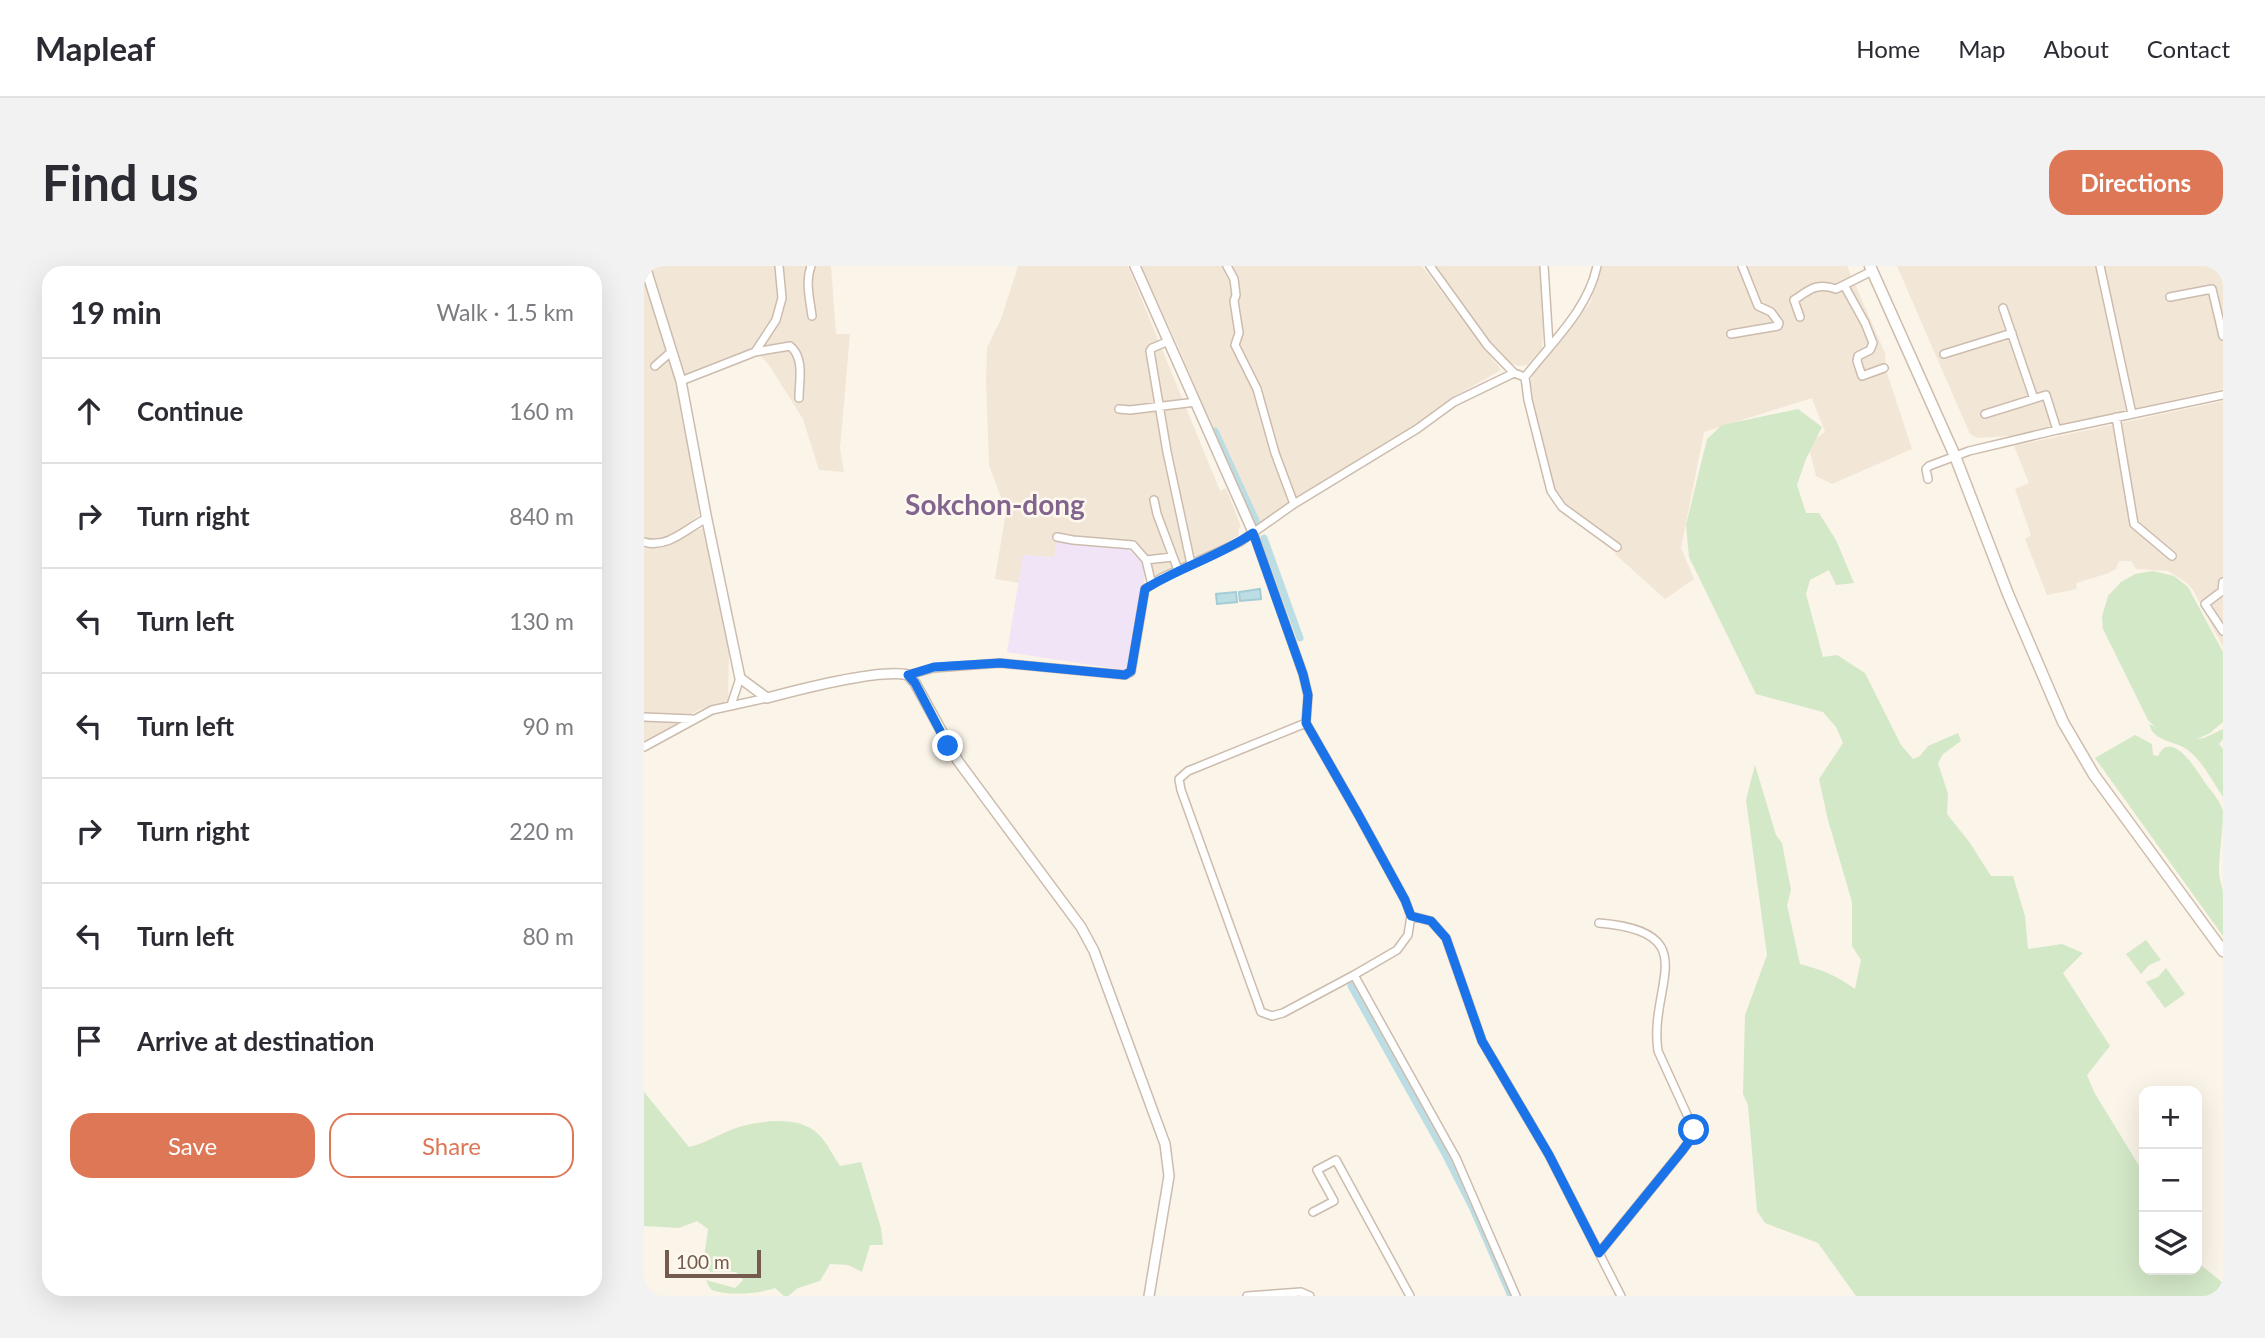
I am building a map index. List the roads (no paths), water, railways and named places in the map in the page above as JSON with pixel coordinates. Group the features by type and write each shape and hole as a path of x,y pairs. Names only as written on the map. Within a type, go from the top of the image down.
{"main road":[{"path":"1871,268 1955,456 2008,594 2063,722 2095,775 2223,951"}],"street":[{"path":"755,352 776,320 782,298 779,266"},
{"path":"811,266 808,288 812,316"},
{"path":"1135,266 1253,533 1303,674 1308,695 1306,723 1405,900 1411,916 1408,935 1397,950 1283,1013 1266,1016 1261,1012 1181,790 1180,779 1188,771 1306,723"},
{"path":"1227,266 1235,287 1234,301 1239,333 1235,345 1257,388 1275,453 1294,504"},
{"path":"1430,266 1487,345 1514,373 1525,377"},
{"path":"1544,266 1549,346"},
{"path":"1597,266 1593,286 1579,309 1525,377 1551,491 1562,508 1617,547"},
{"path":"1731,334 1765,329 1778,326 1779,323 1771,312 1758,306 1742,266"},
{"path":"2100,266 2132,414"},
{"path":"646,267 681,381 740,678 731,705"},
{"path":"1800,317 1794,300 1825,284 1836,289 1871,268"},
{"path":"1844,285 1874,343 1870,350 1858,356 1862,376 1884,368"},
{"path":"2170,297 2212,289 2223,336"},
{"path":"2003,308 2034,399"},
{"path":"1944,354 2012,333"},
{"path":"1169,341 1150,351 1191,564"},
{"path":"681,381 755,352 785,345 794,349 799,358 799,398"},
{"path":"655,366 672,351"},
{"path":"644,747 712,710 863,677 894,673 908,675 934,667 1000,663 1125,675 1131,671 1145,589 1178,570 1240,542 1294,504 1417,429 1454,402 1514,373"},
{"path":"1985,414 2046,395 2057,430"},
{"path":"1928,479 1926,469 1929,466 1955,456 2057,430 2223,395"},
{"path":"1119,409 1196,402"},
{"path":"2116,417 2134,524 2172,556"},
{"path":"1154,500 1178,570"},
{"path":"644,542 661,543 670,540 707,518"},
{"path":"1056,537 1133,545 1146,560 1152,585"},
{"path":"1146,560 1172,557"},
{"path":"2223,582 2222,591 2205,604 2223,631"},
{"path":"908,675 958,761 1080,927 1094,951 1168,1158 1169,1176 1149,1296"},
{"path":"740,678 767,698"},
{"path":"644,717 693,719"},
{"path":"1411,916 1431,921 1446,938 1482,1041 1549,1155 1621,1296"},
{"path":"1599,923 1636,929 1651,936 1662,946 1666,965 1656,1038 1658,1051 1694,1130 1693,1136 1682,1151 1599,1253"},
{"path":"1354,975 1456,1158 1517,1296"},
{"path":"1313,1212 1334,1201 1317,1170 1336,1160 1410,1296"},
{"path":"1247,1296 1301,1292 1310,1296"}],"water":[{"path":"1260,589 1261,599 1240,601 1239,592"},
{"path":"1236,592 1237,602 1217,604 1216,594"}],"waterway":[{"path":"1215,431 1258,525"},
{"path":"1264,538 1300,638"},
{"path":"1351,986 1444,1152 1473,1209 1511,1296"}],"district":[{"name":"Sokchon-dong","path":"995,505"}]}
